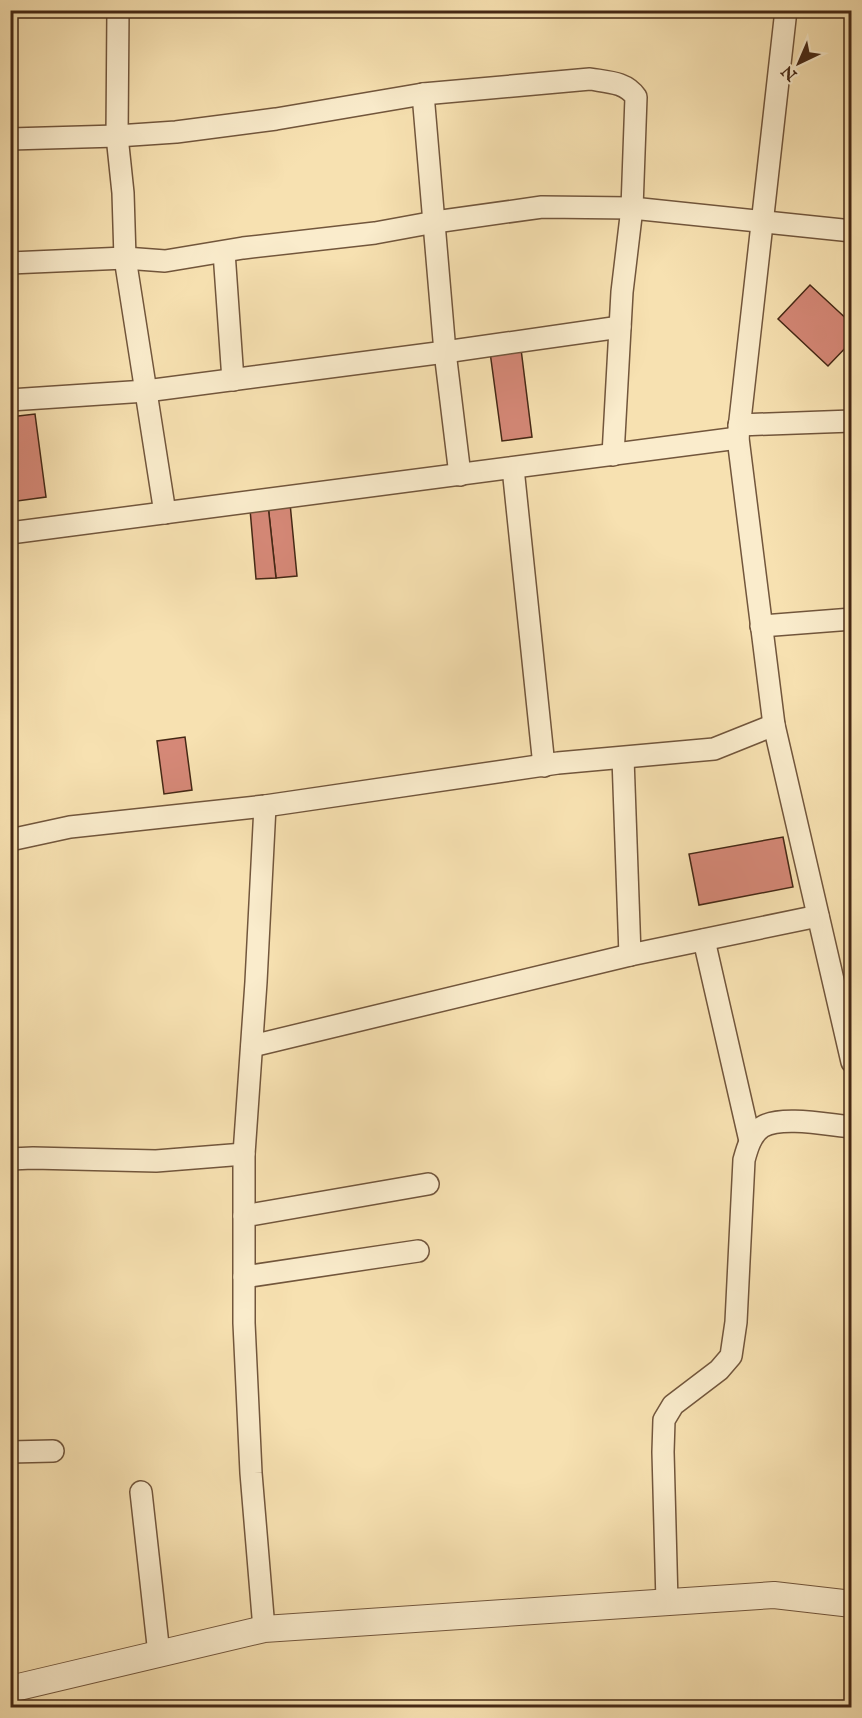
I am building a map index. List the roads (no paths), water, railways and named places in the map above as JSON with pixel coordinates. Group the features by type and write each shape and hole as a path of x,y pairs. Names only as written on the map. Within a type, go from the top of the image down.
{"street":[{"path":"118,10 117,136 123,193 125,258 165,513"},
{"path":"786,10 738,431 774,725 852,1062"},
{"path":"10,139 177,132 276,119 423,94 590,79 617,83 631,90 636,98 632,208 622,292 613,455"},
{"path":"423,94 445,352 460,475"},
{"path":"10,263 125,258 165,261 375,233 542,207 632,208 852,231"},
{"path":"224,252 233,380"},
{"path":"10,400 146,391 620,327"},
{"path":"10,533 613,455 738,431 852,421"},
{"path":"513,468 544,766"},
{"path":"761,626 852,619"},
{"path":"10,840 70,827 265,806 544,766 714,749 774,725"},
{"path":"623,758 630,955"},
{"path":"264,1629 250,1473 244,1323 244,1154 265,806"},
{"path":"252,1046 630,955 818,916"},
{"path":"704,940 750,1141"},
{"path":"667,1602 664,1420 673,1405 720,1370 731,1356 736,1322 744,1160 750,1141 762,1127 784,1120 852,1127"},
{"path":"10,1159 156,1161 244,1154"},
{"path":"244,1216 428,1184"},
{"path":"244,1276 418,1251"},
{"path":"10,1452 53,1452"},
{"path":"141,1492 159,1654"},
{"path":"10,1689 264,1629 774,1595 852,1604"}]}
